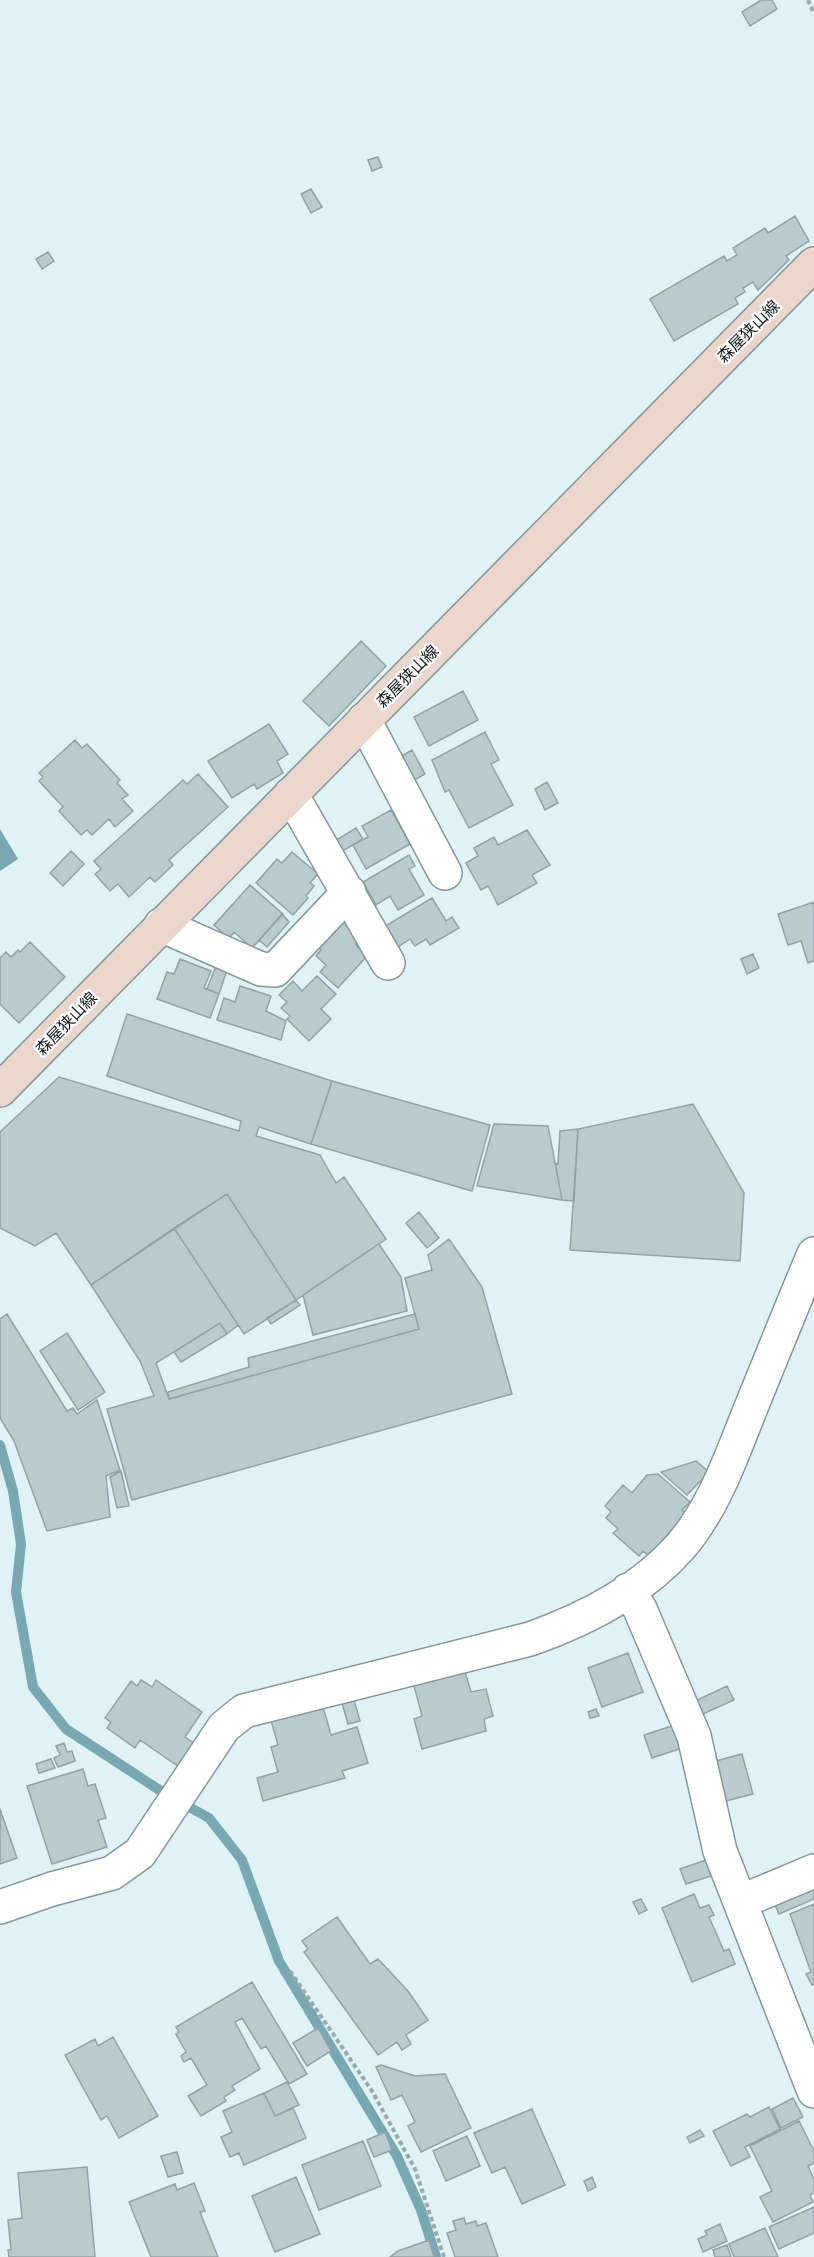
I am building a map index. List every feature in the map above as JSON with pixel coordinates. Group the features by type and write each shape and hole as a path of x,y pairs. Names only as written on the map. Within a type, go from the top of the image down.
{"main road":[{"name":"森屋狭山線","path":"0,1090 814,264"}],"street":[{"path":"364,720 445,873"},
{"path":"291,794 388,963"},
{"path":"161,926 261,969 275,970 349,892"},
{"path":"0,1906 112,1873 140,1853 225,1727 244,1711 530,1639 573,1624 628,1590 679,1548 710,1506 814,1254"},
{"path":"628,1590 640,1608 694,1736 720,1851 814,2091"},
{"path":"740,1902 814,1871"}],"path":[{"path":"808,0 814,14"},
{"path":"290,1971 372,2091 410,2159 444,2257"}],"water":[{"path":"0,829 18,859 0,871"}],"building":[{"path":"761,0 772,0 777,9 750,26 742,12"},
{"path":"378,157 382,167 372,171 368,160"},
{"path":"311,189 322,207 311,213 301,194"},
{"path":"795,216 809,241 786,256 789,260 758,290 753,282 743,288 745,292 735,298 738,304 674,341 650,299 724,256 727,261 737,255 733,248 765,228 768,233"},
{"path":"48,252 54,261 42,269 36,259"},
{"path":"361,641 386,666 329,726 303,701"},
{"path":"463,691 478,720 429,746 414,717"},
{"path":"269,724 288,754 277,761 283,773 257,789 254,784 232,798 208,761"},
{"path":"485,732 499,760 491,764 513,805 469,828 449,790 445,792 432,760"},
{"path":"75,740 82,748 87,744 120,780 117,783 128,795 122,799 133,811 115,827 109,819 92,835 87,830 81,835 59,811 63,807 39,781 43,777 39,773"},
{"path":"412,750 425,774 411,782 398,758"},
{"path":"198,774 228,807 169,860 173,865 155,882 150,877 129,897 118,884 110,891 95,874 101,869 94,861 183,780 187,784"},
{"path":"547,782 558,803 545,810 535,789"},
{"path":"391,810 410,844 366,869 353,845 368,837 362,826"},
{"path":"356,828 363,839 339,853 333,842"},
{"path":"527,830 550,865 532,875 537,883 498,905 488,886 481,890 466,863 478,856 474,848 494,837 498,845"},
{"path":"71,851 84,864 63,886 50,873"},
{"path":"292,852 318,874 310,883 314,886 306,896 308,898 293,915 256,883 277,859 282,863"},
{"path":"409,855 415,866 409,869 424,895 398,910 390,896 376,905 363,882"},
{"path":"250,885 283,914 252,948 234,932 229,939 214,925"},
{"path":"432,898 446,921 452,917 459,928 430,945 426,939 415,946 410,939 395,949 382,928"},
{"path":"814,902 814,961 808,963 801,941 788,945 778,914"},
{"path":"282,914 289,922 267,947 259,940"},
{"path":"342,920 360,940 356,945 367,956 338,988 320,972 326,965 316,956 321,950 317,946"},
{"path":"30,942 65,977 19,1023 0,1004 0,958 6,952 11,957"},
{"path":"753,954 759,968 747,974 741,959"},
{"path":"180,959 211,971 204,988 219,994 210,1018 157,999 167,972 174,974"},
{"path":"216,966 227,970 219,994 207,989"},
{"path":"317,976 336,994 321,1009 331,1019 309,1041 287,1019 290,1016 281,1008 287,1002 279,995 293,981 302,991"},
{"path":"240,986 271,996 266,1011 286,1021 281,1040 217,1020 224,998 235,1002"},
{"path":"127,1014 332,1081 311,1144 259,1127 256,1136 320,1155 336,1183 344,1177 386,1239 296,1300 227,1194 91,1285 56,1233 35,1246 0,1228 0,1132 59,1077 239,1131 241,1121 107,1076"},
{"path":"332,1081 490,1125 472,1191 311,1144"},
{"path":"693,1104 744,1193 740,1261 570,1250 578,1129"},
{"path":"494,1124 548,1126 562,1200 477,1186"},
{"path":"578,1129 574,1201 562,1200 555,1163 558,1164 560,1131"},
{"path":"227,1194 296,1300 244,1334 174,1228"},
{"path":"419,1212 439,1238 427,1248 406,1223"},
{"path":"174,1228 238,1325 227,1334 220,1323 156,1363 169,1399 419,1329 405,1278 432,1270 428,1255 449,1239 482,1287 512,1394 132,1500 107,1409 154,1396 140,1361 91,1285"},
{"path":"379,1244 401,1277 407,1311 313,1335 303,1295"},
{"path":"296,1300 300,1305 271,1324 267,1318"},
{"path":"7,1314 67,1411 73,1408 77,1414 97,1400 120,1470 106,1476 110,1517 47,1531 14,1441 0,1418 0,1319"},
{"path":"415,1314 419,1329 169,1399 168,1392 249,1367 248,1358"},
{"path":"220,1323 227,1334 181,1362 174,1352"},
{"path":"67,1333 105,1392 78,1410 40,1351"},
{"path":"696,1461 709,1472 687,1495 661,1472"},
{"path":"121,1471 129,1506 117,1508 110,1477"},
{"path":"658,1474 690,1502 682,1510 686,1514 649,1556 643,1551 639,1556 613,1533 618,1529 606,1518 611,1512 605,1506 623,1485 632,1493 647,1475"},
{"path":"628,1653 643,1692 602,1707 588,1668"},
{"path":"463,1665 471,1692 486,1689 493,1716 484,1719 486,1731 422,1749 414,1719 422,1716 412,1678"},
{"path":"141,1680 152,1687 156,1680 202,1712 185,1737 198,1746 182,1769 140,1740 135,1748 107,1728 111,1722 105,1718 131,1681 137,1686"},
{"path":"727,1686 734,1700 703,1714 697,1700"},
{"path":"352,1693 360,1721 348,1724 340,1696"},
{"path":"322,1703 331,1735 357,1727 368,1763 342,1771 345,1778 263,1801 257,1778 278,1772 271,1747 278,1745 270,1717"},
{"path":"596,1709 599,1716 590,1718 588,1712"},
{"path":"678,1724 685,1747 652,1758 644,1735"},
{"path":"64,1743 67,1752 72,1751 75,1761 58,1767 54,1758 60,1755 56,1746"},
{"path":"742,1754 753,1794 722,1802 712,1762"},
{"path":"51,1759 55,1768 39,1773 36,1764"},
{"path":"83,1769 88,1786 95,1784 106,1818 98,1820 107,1847 52,1864 27,1786"},
{"path":"0,1809 17,1858 0,1864"},
{"path":"706,1860 711,1876 686,1884 680,1869"},
{"path":"814,1883 814,1899 779,1914 773,1900"},
{"path":"694,1894 700,1908 709,1905 714,1915 709,1917 724,1951 729,1949 735,1964 692,1982 662,1908"},
{"path":"641,1899 647,1910 639,1914 633,1902"},
{"path":"814,1904 814,1984 812,1985 806,1974 811,1972 790,1914"},
{"path":"337,1917 370,1964 378,1959 408,1991 428,2020 406,2035 411,2044 402,2050 397,2042 378,2055 304,1952 308,1949 302,1941"},
{"path":"252,1982 307,2074 289,2084 266,2046 261,2049 242,2018 235,2022 260,2069 232,2086 235,2090 224,2097 226,2101 201,2116 188,2096 207,2085 191,2058 184,2062 181,2056 186,2052 176,2034 179,2032 176,2027"},
{"path":"318,2028 331,2051 307,2066 293,2043"},
{"path":"113,2037 158,2116 119,2138 107,2116 101,2120 65,2055 95,2039 98,2046"},
{"path":"381,2065 415,2076 445,2074 471,2128 421,2152 408,2126 415,2122 402,2095 391,2100 376,2067"},
{"path":"287,2082 299,2105 275,2116 264,2093"},
{"path":"264,2093 275,2116 293,2108 306,2138 244,2165 239,2153 230,2157 221,2137 232,2132 223,2111"},
{"path":"793,2098 803,2117 781,2128 772,2109"},
{"path":"769,2107 780,2129 745,2147 750,2157 731,2166 713,2131 747,2114 750,2117"},
{"path":"532,2109 565,2185 522,2204 505,2167 492,2173 474,2133"},
{"path":"799,2121 814,2151 814,2163 808,2166 814,2179 814,2193 810,2195 813,2202 773,2222 760,2197 772,2191 750,2146"},
{"path":"700,2130 704,2136 690,2143 687,2137"},
{"path":"385,2132 392,2150 374,2157 367,2140"},
{"path":"467,2136 480,2166 446,2181 433,2151"},
{"path":"363,2141 381,2186 319,2210 302,2165"},
{"path":"177,2152 183,2173 168,2177 161,2156"},
{"path":"87,2167 95,2257 9,2257 8,2250 11,2250 8,2220 22,2218 18,2173"},
{"path":"296,2177 320,2234 275,2252 252,2196"},
{"path":"592,2177 596,2187 588,2191 584,2181"},
{"path":"194,2183 205,2211 200,2212 218,2257 151,2257 129,2202 175,2184 177,2190"},
{"path":"814,2207 814,2233 779,2249 769,2227"},
{"path":"464,2218 466,2224 476,2221 477,2226 486,2223 498,2257 455,2257 447,2233 456,2230 453,2221"},
{"path":"720,2224 727,2241 703,2252 698,2239 707,2235 705,2231"},
{"path":"765,2228 778,2257 734,2257 729,2244"},
{"path":"429,2240 434,2257 390,2257 398,2251"},
{"path":"727,2245 731,2257 715,2257 713,2250"}],"waterway":[{"path":"0,1445 13,1491 21,1544 16,1592 33,1687 66,1729 164,1793 209,1818 242,1860 279,1961 397,2156 421,2210 436,2257"}]}
